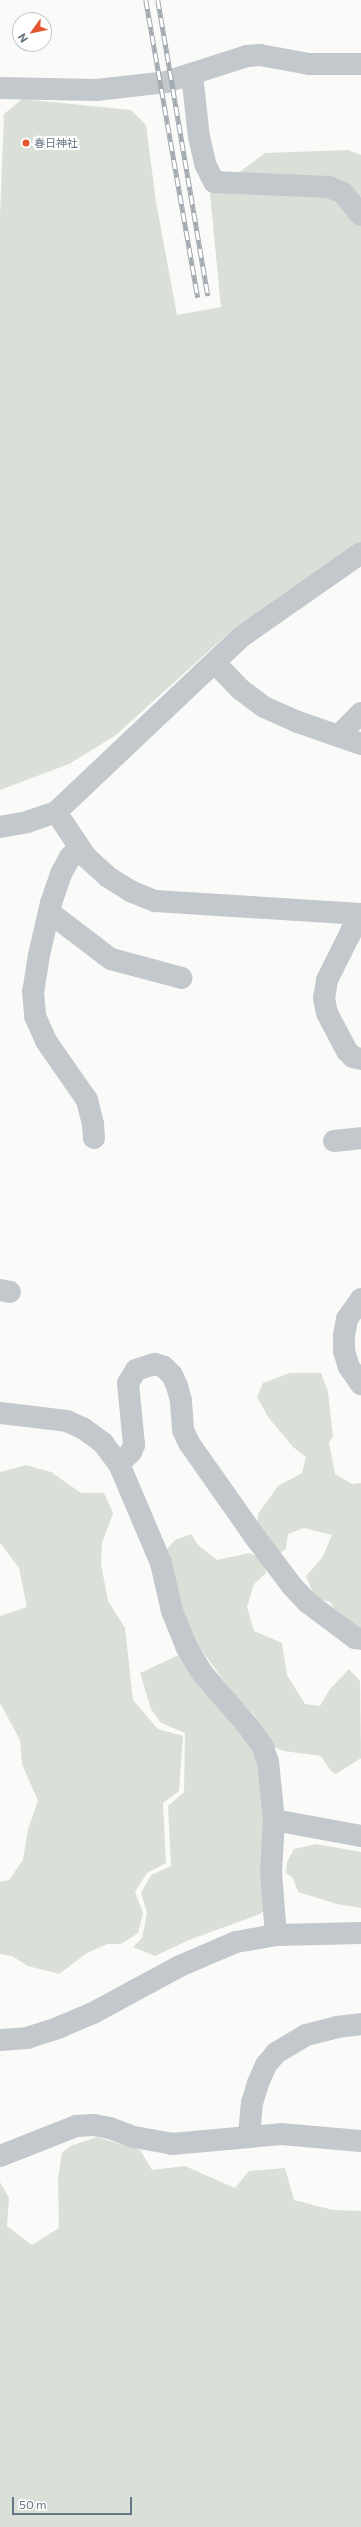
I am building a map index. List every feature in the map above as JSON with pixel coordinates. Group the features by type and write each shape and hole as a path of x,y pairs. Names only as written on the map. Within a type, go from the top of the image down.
{"street":[{"path":"0,88 96,90 166,82 192,75 247,56 260,55 310,64 361,64"},
{"path":"192,75 199,137 205,164 214,182 329,187 343,193 361,216"},
{"path":"0,827 27,822 56,812 215,664 241,637 361,553"},
{"path":"215,664 240,689 264,707 298,722 339,735 361,744"},
{"path":"339,735 361,713"},
{"path":"56,812 86,857 108,878 130,891 155,901 359,914 327,980 324,998 327,1013 347,1051 354,1057 361,1059"},
{"path":"79,848 70,857 61,874 49,912 39,955 33,991 35,1016 46,1042 87,1100 93,1124 94,1138"},
{"path":"49,912 111,959 182,978"},
{"path":"334,1141 361,1138"},
{"path":"361,1299 352,1308 347,1319 344,1336 344,1351 349,1367 361,1384"},
{"path":"119,1464 131,1452 134,1445 128,1383 131,1376 144,1366 155,1364 164,1367 172,1375 177,1386 184,1430 189,1443 255,1537 292,1586 308,1602 355,1638 361,1639"},
{"path":"0,1413 67,1421 84,1429 103,1443 119,1464 161,1563 172,1611 186,1646 203,1674 248,1726 263,1747 269,1768 274,1820 271,1872 276,1935"},
{"path":"274,1820 356,1831"},
{"path":"0,2040 27,2038 60,2027 93,2013 212,1950 236,1942 276,1935 361,1933"},
{"path":"249,2136 252,2103 258,2083 276,2053 306,2035 337,2026 361,2024"},
{"path":"0,2156 76,2126 94,2125 110,2128 134,2137 172,2144 249,2136 295,2134 361,2141"}],"shaded area":[{"path":"22,99 131,110 146,125 156,202 177,315 221,307 210,194 265,153 348,150 361,155 361,545 234,628 116,735 69,764 0,790 0,216 4,114"},
{"path":"290,1373 321,1373 328,1392 333,1437 329,1442 335,1474 352,1484 361,1483 361,1648 330,1602 315,1598 306,1576 322,1558 332,1535 304,1528 288,1534 286,1549 277,1555 258,1527 258,1514 278,1486 302,1473 306,1457 293,1447 268,1417 257,1397 263,1383"},
{"path":"26,1465 51,1472 81,1493 104,1493 113,1513 102,1543 101,1564 108,1601 125,1628 133,1700 158,1729 183,1736 179,1791 163,1803 166,1863 147,1873 135,1892 143,1913 138,1933 121,1944 107,1944 87,1953 59,1974 28,1966 12,1956 0,1954 0,1882 9,1880 23,1860 28,1829 38,1801 22,1764 20,1740 0,1703 0,1616 27,1607 19,1568 0,1543 0,1472"},
{"path":"191,1534 198,1545 217,1560 249,1553 262,1559 266,1573 254,1584 247,1607 254,1631 282,1643 287,1675 305,1704 320,1706 330,1689 349,1669 360,1681 361,1758 336,1774 331,1771 321,1756 284,1751 272,1746 255,1716 236,1697 189,1633 167,1549 175,1540"},
{"path":"181,1654 256,1752 263,1810 267,1908 260,1914 189,1940 155,1956 133,1947 142,1938 147,1913 141,1893 151,1875 171,1866 168,1806 184,1792 185,1733 161,1723 151,1709 140,1673"},
{"path":"316,1844 361,1852 361,1908 337,1904 298,1892 293,1878 286,1873 287,1862 294,1849"},
{"path":"97,2137 140,2150 152,2170 185,2166 235,2188 249,2171 285,2168 294,2200 333,2210 361,2211 361,2527 0,2527 0,2182 9,2198 7,2226 32,2245 59,2228 58,2179 62,2153 70,2146"}],"railway":[{"path":"146,0 198,297"},
{"path":"158,0 208,296"}],"place":[{"name":"春日神社","path":"26,143"}]}
